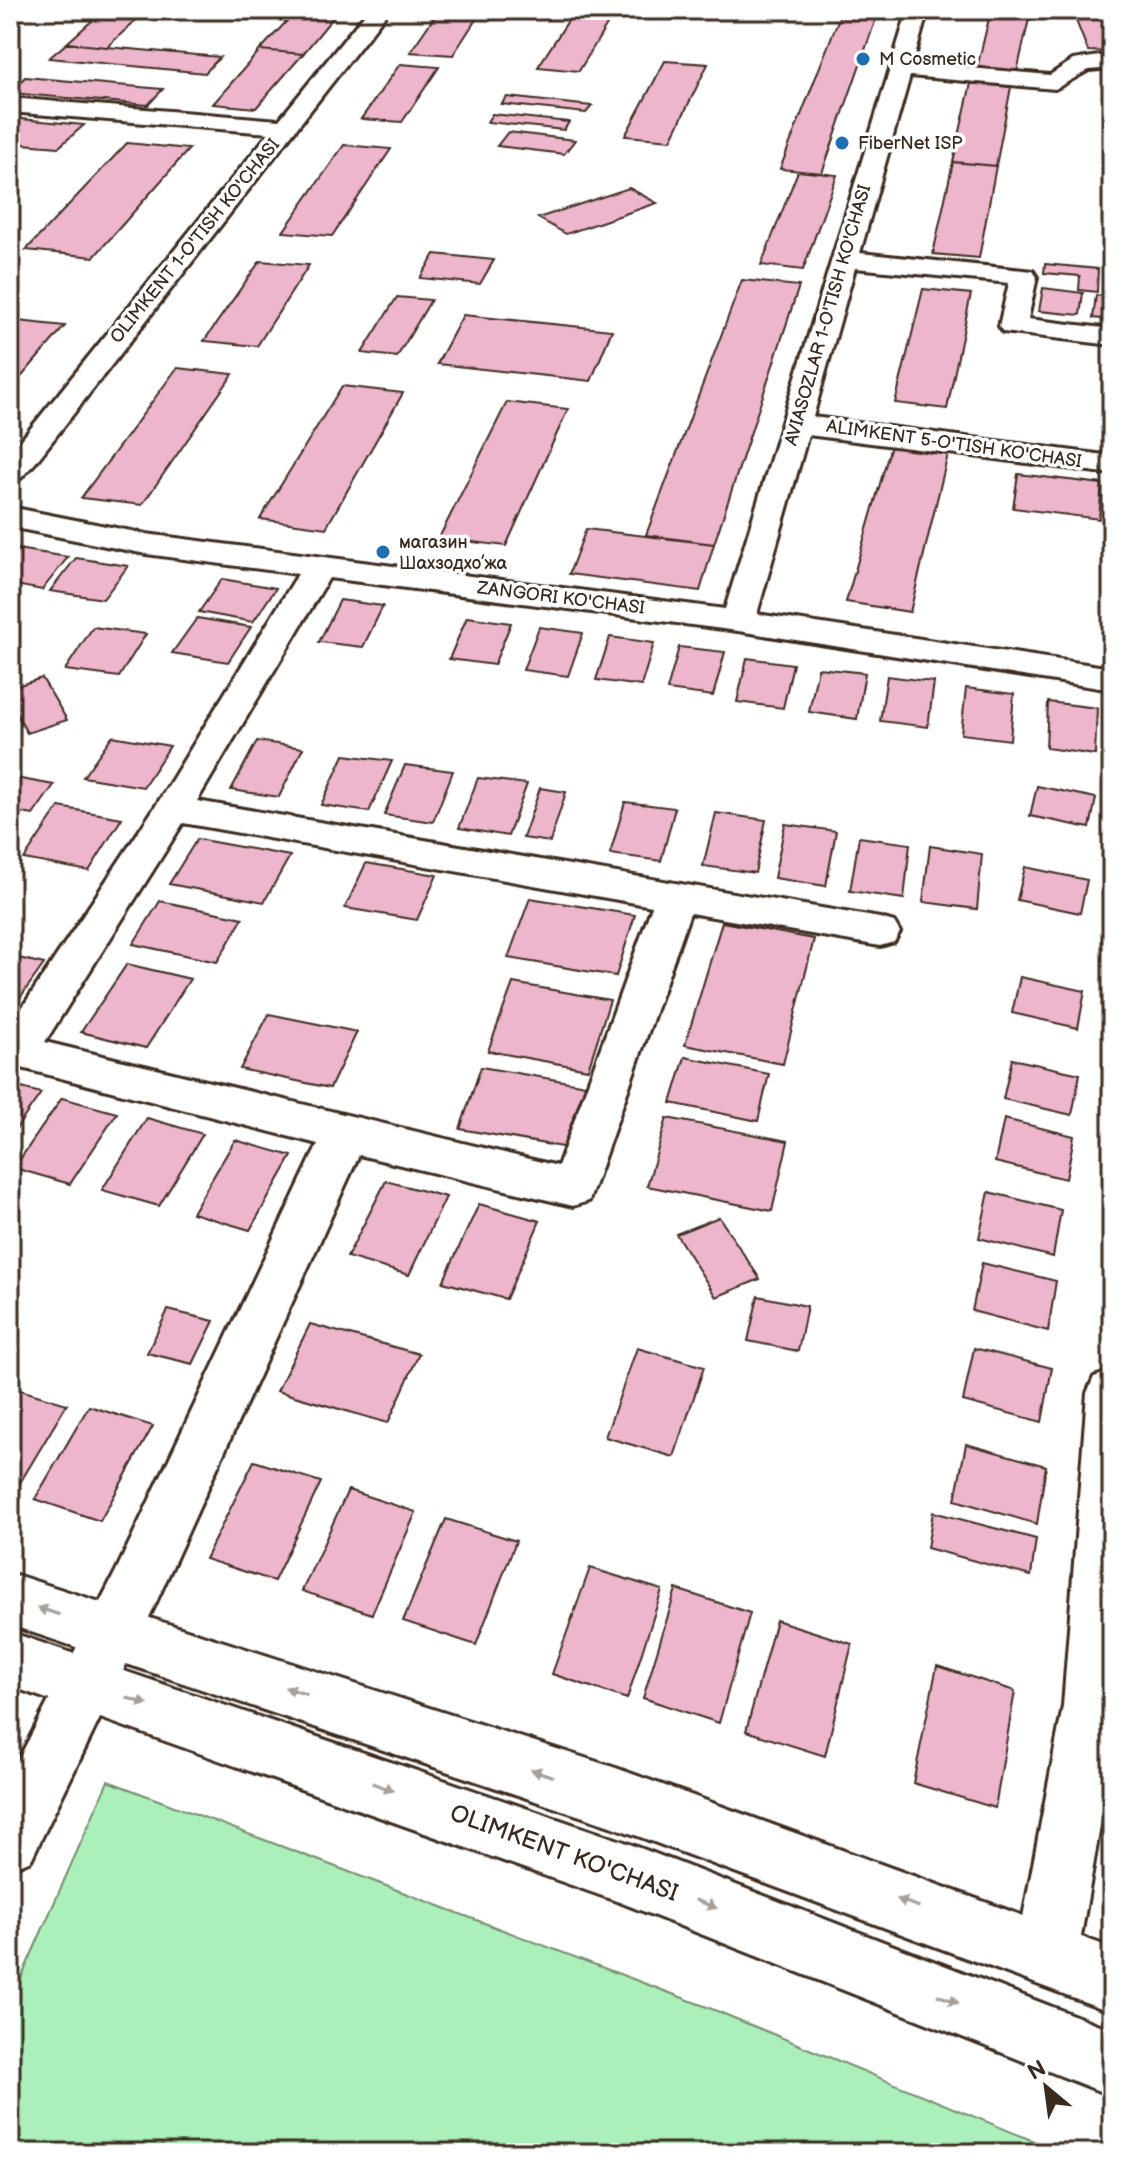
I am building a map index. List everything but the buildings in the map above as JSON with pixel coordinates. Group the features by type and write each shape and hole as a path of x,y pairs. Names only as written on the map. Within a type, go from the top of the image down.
{"street":[{"name":"OLIMKENT 1-O'TISH KO'CHASI","path":"10,471 379,10"},
{"name":"AVIASOZLAR 1-O'TISH KO'CHASI","path":"738,621 918,10"},
{"path":"901,69 1055,82 1063,73 1084,64 1112,61"},
{"path":"10,105 287,128"},
{"path":"845,259 1024,277 1013,326 1112,337"},
{"name":"ALIMKENT 5-O'TISH KO'CHASI","path":"796,424 1112,465"},
{"name":"ZANGORI KO'CHASI","path":"10,517 146,544 738,621 1112,679"},
{"path":"318,568 173,809 13,1050 573,1188 675,897"},
{"path":"173,809 880,932"},
{"path":"10,1839 114,1632 346,1134"},
{"path":"1047,1954 1102,1709 1112,1393"},
{"path":"10,1599 616,1798 1112,1980"},
{"name":"OLIMKENT KO'CHASI","path":"10,1659 622,1872 1112,2063"}],"green space":[{"path":"108,1781 707,2007 1063,2153 10,2153 10,2003"}],"place":[{"name":"M Cosmetic","path":"863,59"},
{"name":"FiberNet ISP","path":"842,143"},
{"name":"магазин Шахзодхо’жа","path":"383,552"}]}
